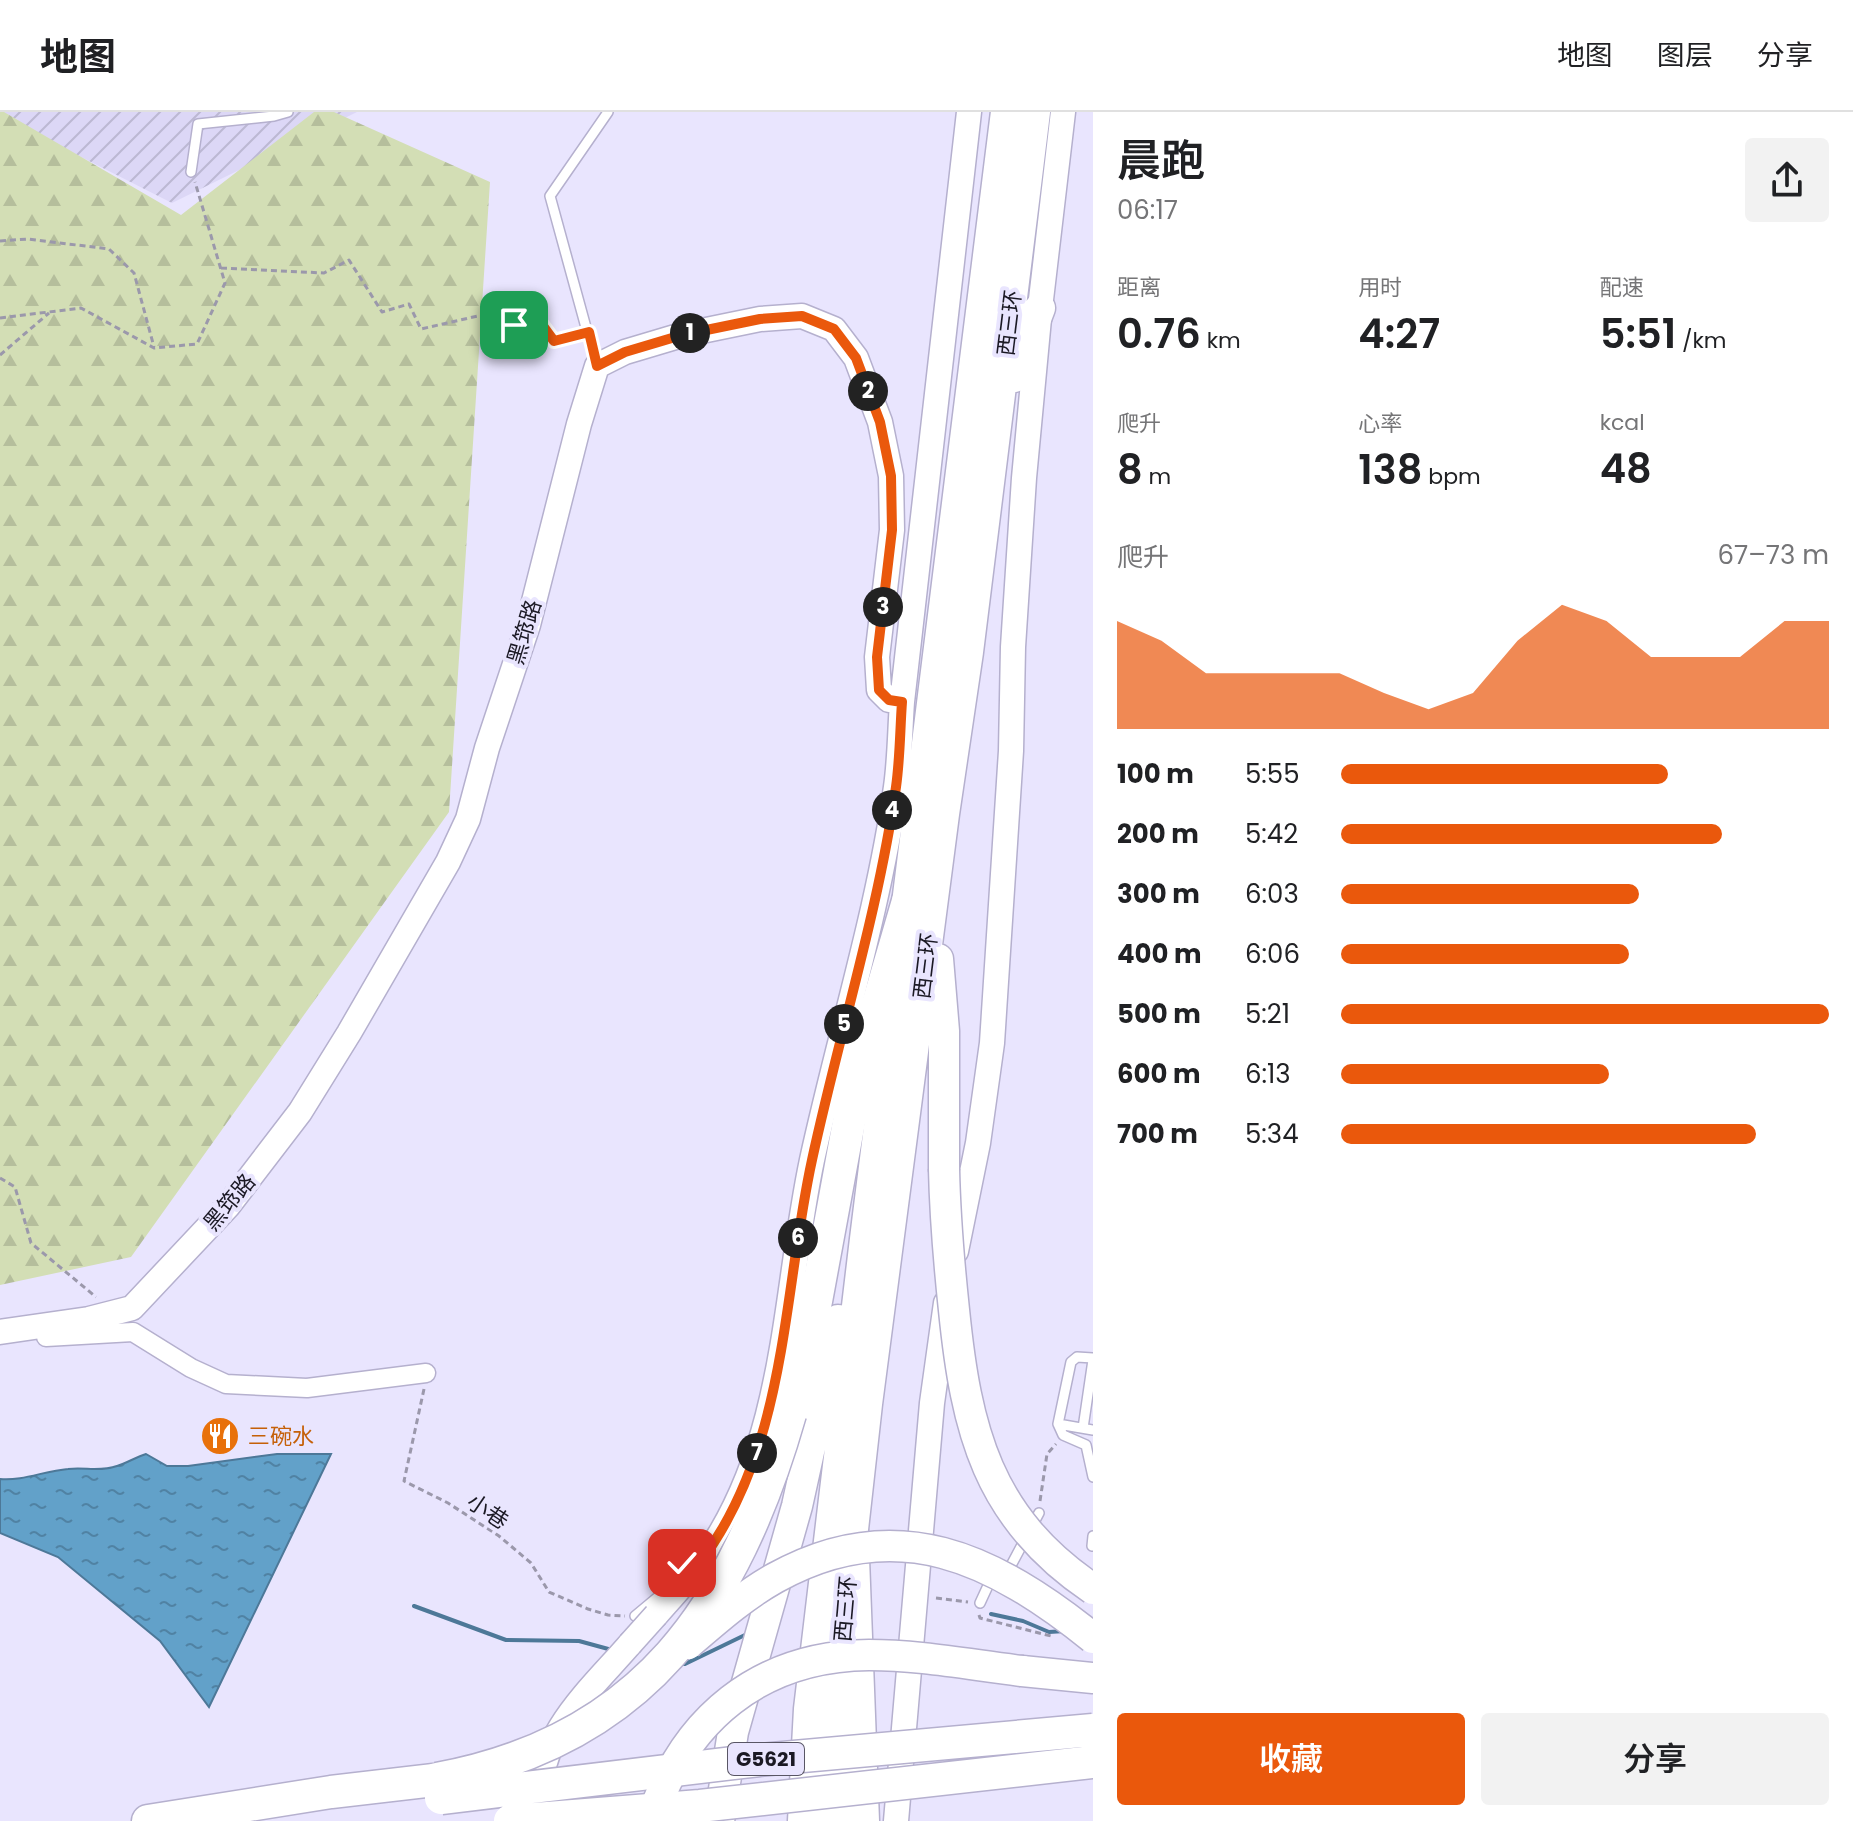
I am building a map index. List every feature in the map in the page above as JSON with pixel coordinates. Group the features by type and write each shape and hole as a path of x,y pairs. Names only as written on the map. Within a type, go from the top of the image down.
{"highway":[{"name":"西三环","path":"832,1821 837,1711 852,1532 1006,112"},
{"name":"西三环","path":"803,1821 809,1709 874,1166 997,424 1035,112"},
{"path":"997,424 1040,308"},
{"path":"920,903 944,1031 946,1232 961,1373 970,1418 982,1458 999,1492 1046,1552 1093,1589"},
{"path":"656,1671 712,1599 741,1548 778,1458 816,1301 858,1073 920,903"},
{"path":"719,1821 733,1732 797,1506 874,1166"},
{"path":"852,1532 863,1821"},
{"path":"148,1821 331,1792 437,1789 501,1765 565,1738 625,1697 720,1616 772,1579 827,1555 881,1545 937,1550 985,1567 1041,1598 1093,1638"},
{"path":"651,1821 666,1780 700,1728 725,1704 751,1687 805,1665 854,1656 894,1656 1093,1678"},
{"name":"G5621","path":"228,1821 437,1789 1093,1730"},
{"name":"G5621","path":"510,1821 700,1806 1093,1762"}],"main road":[{"path":"544,1821 540,1783 548,1748 573,1710 602,1677 646,1616 699,1564 734,1508 758,1451 774,1399 812,1162 885,855 896,784 902,702 969,112"},
{"path":"896,1821 932,1403 944,1316 978,1143 992,1043 1011,751 1018,561 1040,308 1063,112"},
{"path":"597,366 625,352 682,335 760,319 802,316 834,329 856,358 880,422 891,476 892,530 877,657 879,690 889,700 902,702"},
{"name":"黑筇路","path":"0,1332 132,1308 228,1206 300,1112 349,1033 448,862 468,819 487,748 528,625 579,424 597,366"}],"street":[{"path":"0,1343 65,1334 133,1332 191,1368 226,1384 307,1388 426,1373"}],"lane":[{"path":"191,172 198,124 288,112"},
{"path":"597,366 550,196 608,112"},
{"path":"1058,1424 1088,1429 1093,1359 1077,1357 1071,1362 1058,1424 1063,1435 1086,1445 1093,1477"},
{"path":"980,1603 993,1576 1003,1581 1039,1513"}],"path":[{"path":"0,318 81,308 154,348 197,344 225,283 191,172"},
{"path":"0,241 28,239 109,249 134,273 154,348"},
{"path":"221,268 324,273 349,260 382,312 409,304 421,329 491,313 514,325 540,322 554,341 589,332"},
{"path":"0,355 51,312"},
{"path":"0,1178 15,1187 31,1243 114,1313"},
{"name":"小巷","path":"426,1373 423,1401 404,1481 448,1503 499,1536 531,1563 549,1592 608,1615 646,1616"},
{"path":"1039,1513 1047,1454 1063,1435"},
{"path":"935,1598 980,1603"},
{"path":"979,1615 980,1618 1053,1636"}],"shaded area":[{"path":"0,112 357,112 172,203 0,116"}],"green space":[{"path":"0,112 181,215 314,112 334,112 490,182 449,812 131,1257 0,1285"}],"water":[{"name":"三碗水","path":"146,1454 167,1466 188,1466 277,1454 331,1454 209,1707 160,1641 58,1557 0,1533 0,1479 17,1479 68,1469 111,1468"}],"waterway":[{"path":"414,1606 506,1640 579,1641 612,1650"},
{"path":"991,1614 1023,1621 1049,1632 1065,1631"},
{"path":"679,1664 685,1664 747,1634"}],"place":[{"name":"三碗水","path":"220,1436"}],"route":[{"path":"514,325 540,322 554,341 589,332 597,366 625,352 682,335 760,319 802,316 834,329 856,358 880,422 891,476 892,530 877,657 879,690 889,700 902,702 896,784 885,855 812,1162 774,1399 758,1451 734,1508 699,1564 682,1563"}]}
